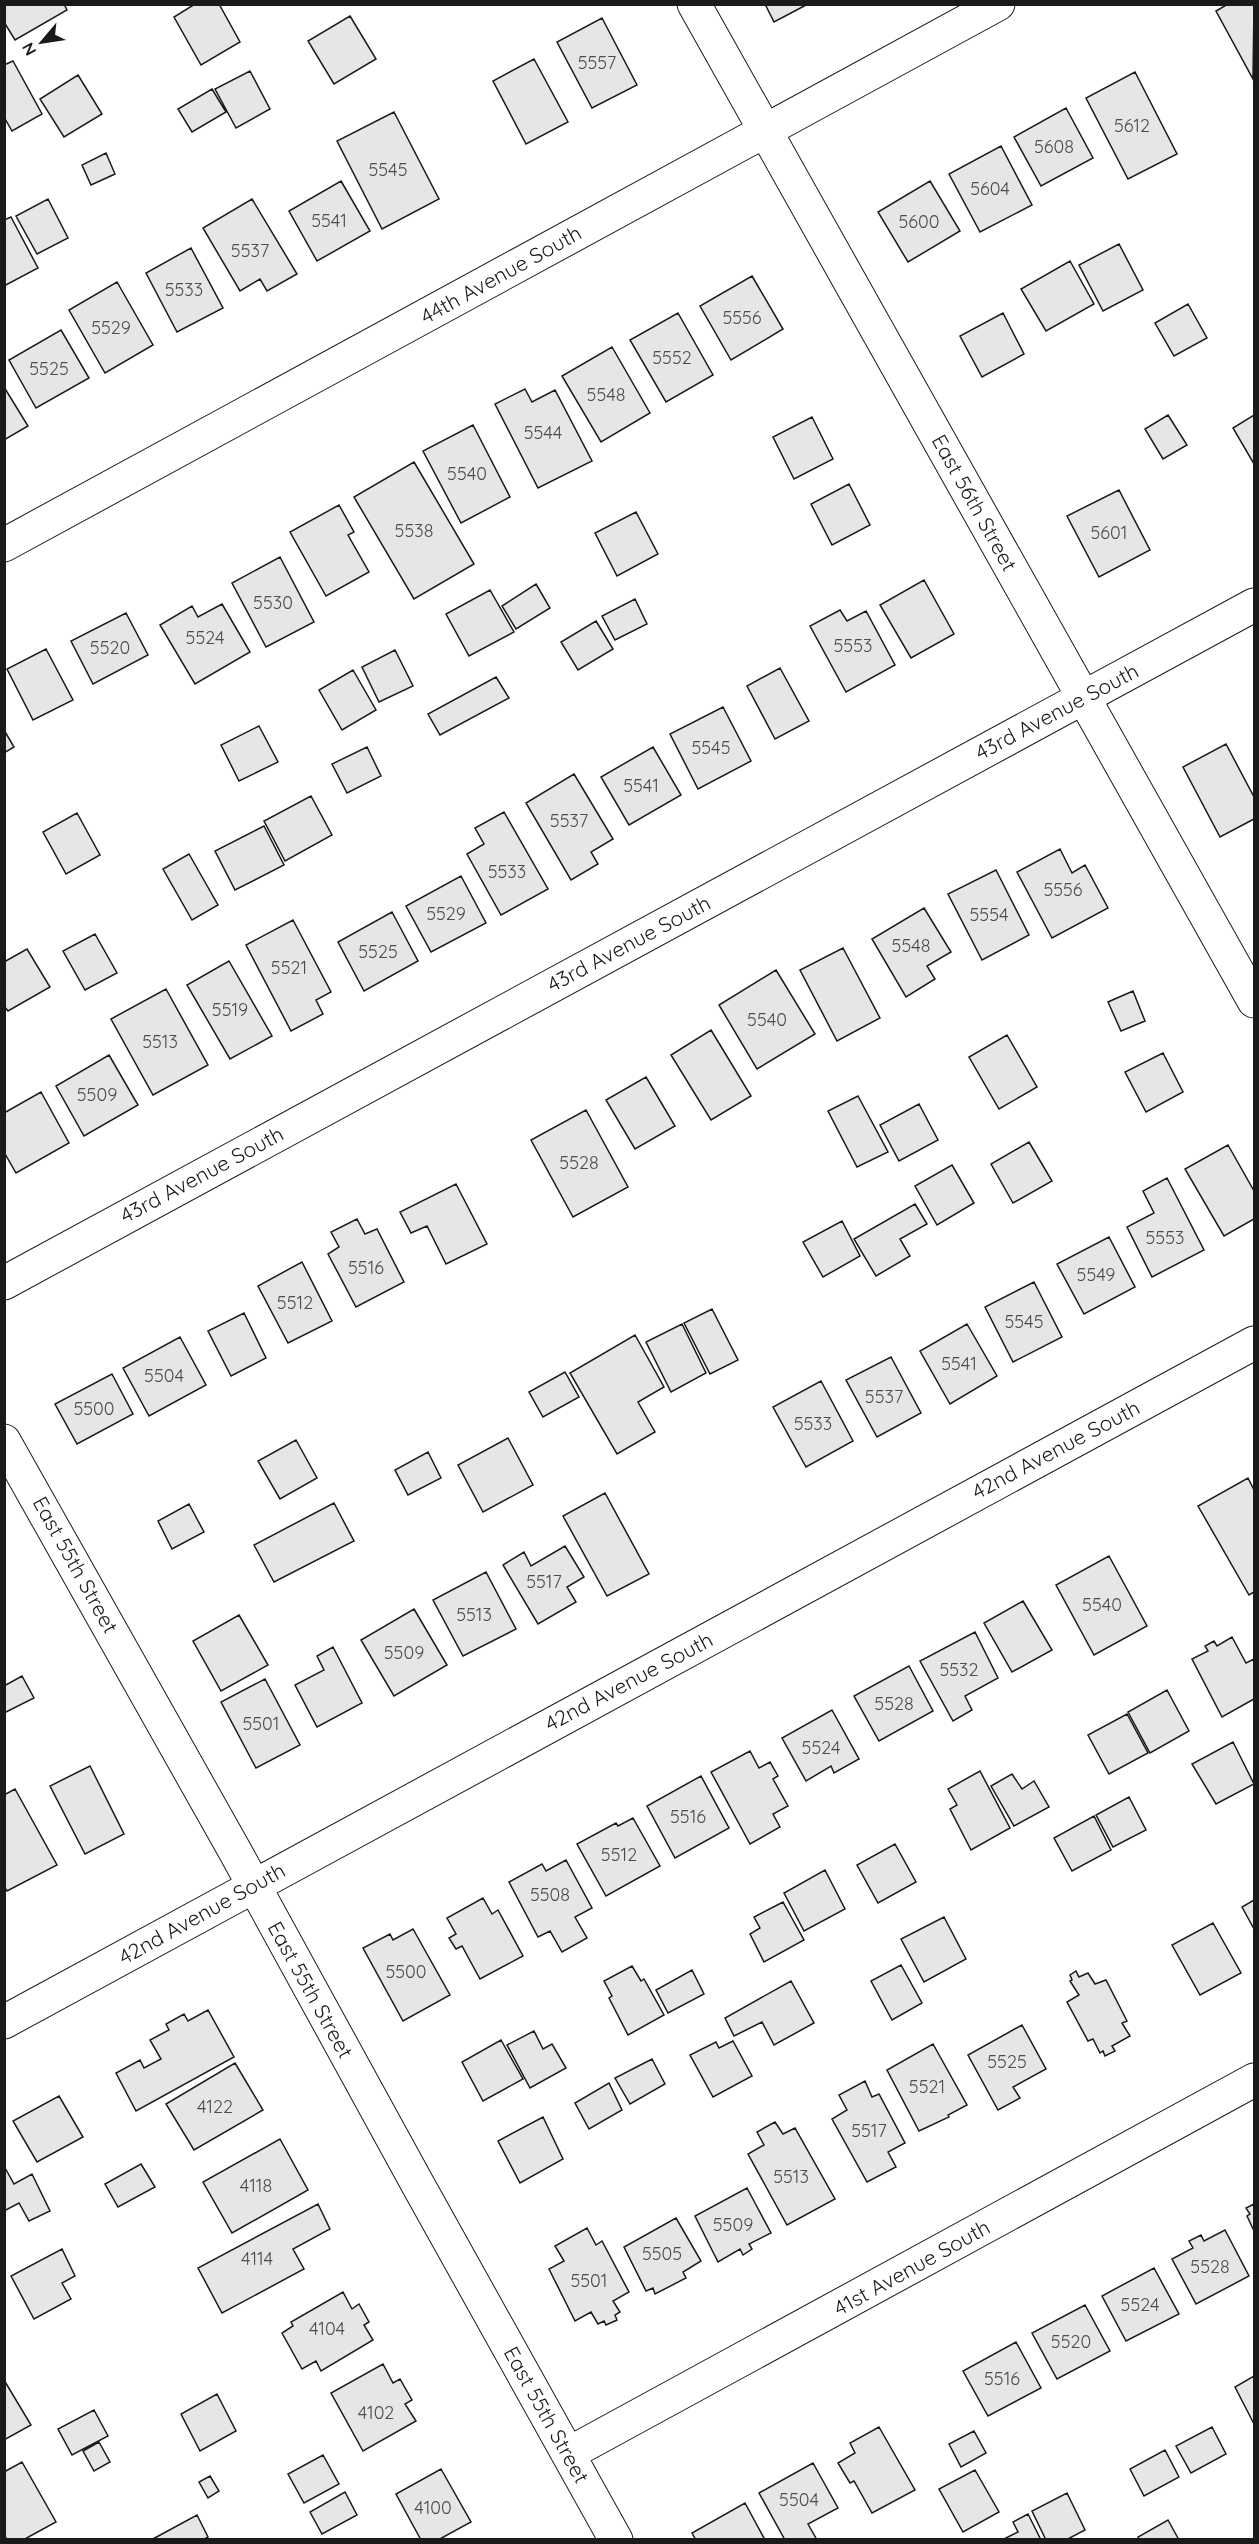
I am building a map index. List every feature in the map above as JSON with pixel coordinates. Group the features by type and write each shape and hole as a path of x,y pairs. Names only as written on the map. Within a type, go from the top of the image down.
{"street":[{"name":"East 56th Street","path":"694,4 1254,1001"},
{"name":"44th Avenue South","path":"4,545 998,4"},
{"name":"43rd Avenue South","path":"4,1283 1254,605"},
{"name":"42nd Avenue South","path":"4,2022 1254,1343"},
{"name":"East 55th Street","path":"4,1441 254,1885 411,2173 616,2540"},
{"name":"41st Avenue South","path":"568,2454 1254,2080"}],"building":[{"path":"4,4 64,4 67,10 15,40 4,22"},
{"path":"195,4 219,4 240,42 201,65 174,17"},
{"path":"765,4 808,4 774,22"},
{"path":"1228,4 1254,4 1253,79 1216,11"},
{"path":"350,16 376,59 334,84 308,41"},
{"path":"602,18 637,85 592,108 557,42"},
{"path":"534,59 568,122 526,144 493,81"},
{"path":"13,61 42,114 12,131 4,117 4,65"},
{"path":"250,71 270,109 236,128 215,89"},
{"path":"1135,72 1177,154 1128,179 1086,98"},
{"path":"78,75 102,114 64,137 40,99"},
{"path":"212,89 226,112 192,132 178,109"},
{"path":"1066,108 1093,158 1041,186 1014,137"},
{"path":"394,112 439,199 382,229 337,141"},
{"path":"1001,146 1032,205 980,232 949,174"},
{"path":"106,153 115,174 91,185 82,165"},
{"path":"341,181 370,231 317,261 289,211"},
{"path":"930,181 960,231 908,262 878,212"},
{"path":"48,199 68,238 37,254 16,216"},
{"path":"252,199 297,274 267,291 260,279 240,291 203,228"},
{"path":"11,217 38,268 4,286 4,220"},
{"path":"1119,244 1143,290 1103,311 1079,265"},
{"path":"191,248 223,308 177,332 146,273"},
{"path":"1070,261 1094,304 1046,331 1021,289"},
{"path":"752,276 783,329 731,360 700,306"},
{"path":"117,282 153,345 105,373 69,310"},
{"path":"1188,304 1207,338 1174,356 1155,323"},
{"path":"678,313 713,375 666,402 630,340"},
{"path":"1003,313 1024,354 982,377 960,336"},
{"path":"61,330 89,378 36,408 9,360"},
{"path":"612,347 650,413 601,442 562,376"},
{"path":"4,387 28,426 4,440"},
{"path":"525,389 532,402 555,390 592,461 538,488 495,404"},
{"path":"1168,415 1187,445 1163,459 1145,429"},
{"path":"1254,415 1254,464 1233,428"},
{"path":"812,417 833,459 794,479 773,437"},
{"path":"473,425 510,497 461,523 423,451"},
{"path":"414,462 474,564 414,599 354,497"},
{"path":"849,484 870,525 832,545 811,504"},
{"path":"1119,490 1150,550 1099,577 1067,516"},
{"path":"339,505 354,532 348,535 369,572 326,596 290,532"},
{"path":"636,512 658,554 617,576 595,533"},
{"path":"280,557 314,622 266,647 232,583"},
{"path":"924,580 954,634 911,658 880,605"},
{"path":"536,584 550,608 516,629 502,606"},
{"path":"490,590 514,632 469,656 446,614"},
{"path":"635,599 647,624 615,640 602,616"},
{"path":"222,604 250,652 195,684 160,625 192,606 198,617"},
{"path":"840,610 847,621 866,611 895,665 846,692 810,626"},
{"path":"126,613 148,655 93,684 71,641"},
{"path":"596,621 613,649 578,670 561,642"},
{"path":"46,649 73,700 33,720 7,669"},
{"path":"395,650 413,686 379,702 362,667"},
{"path":"780,668 809,721 775,739 747,686"},
{"path":"353,670 376,710 342,730 319,690"},
{"path":"496,677 509,698 440,735 428,714"},
{"path":"723,707 751,761 698,789 670,734"},
{"path":"259,726 278,762 239,781 221,745"},
{"path":"4,730 14,747 4,753"},
{"path":"1226,744 1254,797 1254,819 1220,837 1183,767"},
{"path":"367,747 381,776 347,793 332,764"},
{"path":"653,747 681,795 629,825 601,777"},
{"path":"574,774 613,839 591,852 598,864 571,880 526,803"},
{"path":"311,796 332,835 285,861 264,821"},
{"path":"504,812 548,889 501,915 467,854 484,844 475,828"},
{"path":"77,813 100,855 66,874 43,832"},
{"path":"264,826 284,865 235,890 215,851"},
{"path":"1060,849 1072,873 1085,865 1108,908 1052,938 1017,872"},
{"path":"189,854 218,905 192,920 163,869"},
{"path":"996,870 1029,935 982,960 948,894"},
{"path":"461,876 486,923 431,952 406,906"},
{"path":"924,908 951,952 927,966 935,979 906,997 872,939"},
{"path":"392,912 418,961 364,991 338,942"},
{"path":"293,920 331,992 316,1000 323,1014 291,1031 246,945"},
{"path":"95,934 117,973 85,990 63,951"},
{"path":"843,948 880,1018 837,1041 800,970"},
{"path":"27,949 50,987 8,1011 4,1006 4,962"},
{"path":"229,961 272,1036 230,1059 187,985"},
{"path":"776,970 815,1034 757,1069 719,1005"},
{"path":"166,989 208,1065 153,1095 111,1019"},
{"path":"1133,991 1145,1021 1121,1031 1108,1002"},
{"path":"711,1030 751,1096 711,1120 671,1055"},
{"path":"1007,1035 1037,1087 999,1109 969,1057"},
{"path":"1163,1053 1183,1092 1146,1112 1125,1072"},
{"path":"109,1055 138,1105 84,1136 56,1086"},
{"path":"646,1077 675,1126 635,1149 606,1100"},
{"path":"41,1092 69,1143 16,1173 4,1152 4,1113"},
{"path":"858,1096 888,1152 857,1167 828,1111"},
{"path":"919,1104 938,1140 899,1161 880,1125"},
{"path":"586,1110 628,1187 573,1217 531,1140"},
{"path":"1029,1142 1052,1181 1013,1203 991,1164"},
{"path":"1228,1145 1254,1191 1254,1219 1224,1236 1185,1169"},
{"path":"952,1165 974,1203 937,1225 915,1186"},
{"path":"1167,1178 1204,1250 1152,1277 1127,1227 1154,1213 1143,1191"},
{"path":"456,1184 487,1244 446,1264 427,1226 411,1233 400,1212"},
{"path":"915,1204 927,1224 900,1239 910,1256 876,1276 854,1239"},
{"path":"357,1219 365,1234 377,1229 404,1282 356,1307 328,1254 339,1247 331,1232"},
{"path":"842,1221 860,1256 823,1277 803,1242"},
{"path":"1109,1237 1135,1287 1084,1314 1057,1264"},
{"path":"302,1262 332,1321 288,1343 258,1286"},
{"path":"1034,1282 1062,1337 1013,1362 985,1307"},
{"path":"712,1309 738,1360 710,1374 684,1323"},
{"path":"244,1313 266,1358 231,1376 208,1331"},
{"path":"682,1324 706,1373 671,1392 646,1342"},
{"path":"967,1324 997,1376 950,1404 920,1351"},
{"path":"635,1335 664,1387 638,1402 655,1432 617,1454 570,1373"},
{"path":"180,1337 206,1385 149,1416 123,1368"},
{"path":"891,1357 921,1413 877,1437 846,1380"},
{"path":"565,1372 579,1397 543,1417 529,1392"},
{"path":"112,1374 133,1414 77,1444 55,1404"},
{"path":"821,1381 853,1441 806,1467 773,1407"},
{"path":"508,1438 533,1485 483,1512 458,1465"},
{"path":"296,1440 317,1478 280,1499 258,1461"},
{"path":"428,1452 441,1478 408,1495 395,1470"},
{"path":"1248,1478 1254,1490 1254,1592 1249,1595 1198,1506"},
{"path":"605,1493 649,1574 607,1596 563,1516"},
{"path":"334,1503 354,1541 274,1582 254,1545"},
{"path":"189,1504 204,1532 172,1549 158,1521"},
{"path":"565,1546 584,1577 567,1587 576,1602 538,1624 503,1565 524,1552 531,1566"},
{"path":"1109,1556 1147,1626 1094,1655 1056,1585"},
{"path":"486,1572 516,1629 463,1656 433,1600"},
{"path":"1023,1601 1052,1650 1012,1672 984,1623"},
{"path":"414,1609 447,1665 394,1696 361,1640"},
{"path":"239,1615 268,1665 221,1691 193,1641"},
{"path":"975,1632 998,1678 965,1696 972,1710 953,1721 920,1661"},
{"path":"1232,1637 1246,1663 1254,1659 1254,1699 1222,1717 1192,1659 1208,1651 1205,1646 1214,1641 1217,1646"},
{"path":"333,1647 362,1703 317,1727 295,1685 324,1670 317,1656"},
{"path":"909,1666 933,1711 879,1741 854,1696"},
{"path":"22,1676 34,1698 4,1713 4,1686"},
{"path":"265,1679 300,1745 256,1768 221,1702"},
{"path":"1167,1690 1189,1731 1150,1753 1128,1712"},
{"path":"832,1710 859,1759 834,1773 831,1766 806,1781 782,1738"},
{"path":"1127,1714 1148,1753 1109,1774 1088,1735"},
{"path":"1233,1742 1254,1784 1216,1804 1192,1764"},
{"path":"750,1751 759,1768 770,1762 778,1776 773,1779 788,1806 773,1814 780,1827 750,1844 711,1772"},
{"path":"90,1766 124,1834 85,1854 50,1786"},
{"path":"980,1771 1010,1828 971,1850 950,1809 957,1805 948,1789"},
{"path":"1012,1774 1022,1789 1034,1781 1049,1807 1014,1826 991,1786"},
{"path":"701,1776 729,1828 675,1858 647,1806"},
{"path":"15,1789 57,1865 7,1891 4,1886 4,1795"},
{"path":"1129,1797 1146,1830 1113,1847 1096,1815"},
{"path":"1094,1816 1111,1850 1072,1871 1054,1838"},
{"path":"633,1818 660,1866 606,1896 577,1844 616,1823 618,1826"},
{"path":"895,1844 916,1882 878,1903 857,1865"},
{"path":"566,1860 592,1908 575,1917 587,1938 562,1952 550,1931 538,1937 509,1882 542,1864 546,1871"},
{"path":"825,1870 845,1909 804,1931 784,1893"},
{"path":"483,1898 492,1914 498,1910 523,1956 480,1979 462,1946 456,1949 449,1938 456,1934 447,1918"},
{"path":"1254,1900 1254,1929 1242,1907"},
{"path":"783,1902 804,1940 764,1962 750,1934 760,1928 754,1917"},
{"path":"944,1917 966,1959 924,1982 901,1939"},
{"path":"1213,1923 1241,1973 1200,1995 1172,1945"},
{"path":"413,1929 450,1995 403,2021 363,1948 390,1934 393,1940"},
{"path":"901,1965 922,2003 892,2020 871,1981"},
{"path":"632,1966 641,1981 644,1979 664,2015 628,2035 609,1998 612,1996 604,1981"},
{"path":"692,1970 704,1994 668,2013 656,1990"},
{"path":"1076,1971 1079,1977 1088,1973 1095,1984 1106,1980 1127,2021 1122,2023 1130,2036 1112,2046 1115,2051 1105,2056 1103,2051 1100,2053 1093,2039 1088,2041 1067,2002 1079,1995 1070,1981 1072,1980 1070,1975"},
{"path":"791,1981 814,2023 774,2045 762,2022 734,2036 725,2018"},
{"path":"208,2010 234,2057 136,2111 116,2073 140,2060 144,2068 161,2059 150,2040 169,2030 166,2024 184,2014 188,2021"},
{"path":"1022,2025 1046,2069 1013,2087 1020,2098 998,2110 968,2055"},
{"path":"534,2031 543,2049 552,2044 566,2068 530,2088 507,2045"},
{"path":"501,2040 523,2079 483,2101 462,2062"},
{"path":"733,2041 752,2076 713,2097 690,2055 716,2042 719,2048"},
{"path":"933,2044 967,2105 948,2115 949,2117 919,2131 887,2070"},
{"path":"652,2059 665,2084 630,2104 615,2078"},
{"path":"235,2063 263,2110 194,2150 166,2104"},
{"path":"865,2081 872,2097 879,2094 905,2143 888,2152 896,2167 867,2182 832,2119 847,2110 839,2095"},
{"path":"609,2083 622,2110 589,2129 575,2103"},
{"path":"59,2096 83,2137 37,2162 13,2121"},
{"path":"543,2117 563,2159 520,2183 498,2141"},
{"path":"775,2122 783,2134 795,2128 835,2199 787,2225 748,2154 764,2145 757,2132"},
{"path":"280,2139 308,2190 232,2233 203,2182"},
{"path":"141,2164 155,2187 118,2207 105,2184"},
{"path":"4,2166 14,2184 32,2174 50,2211 29,2221 19,2203 4,2211"},
{"path":"747,2188 771,2233 749,2244 752,2249 743,2255 740,2249 718,2262 695,2216"},
{"path":"318,2204 330,2229 293,2249 304,2269 222,2313 198,2268"},
{"path":"1254,2204 1254,2231 1247,2216 1250,2214 1246,2208"},
{"path":"676,2218 701,2261 683,2272 686,2278 655,2294 653,2288 646,2291 624,2247"},
{"path":"587,2228 596,2245 602,2241 629,2292 613,2301 620,2312 615,2315 617,2320 606,2325 604,2321 598,2324 591,2312 575,2321 549,2269 564,2261 555,2246"},
{"path":"1225,2230 1249,2276 1196,2304 1172,2259 1193,2248 1189,2241 1201,2235 1204,2241"},
{"path":"62,2249 75,2276 62,2283 71,2299 34,2319 11,2276"},
{"path":"1154,2268 1179,2314 1126,2341 1102,2296"},
{"path":"343,2292 352,2309 359,2304 369,2322 364,2325 373,2340 321,2371 316,2361 302,2369 282,2333 293,2326 291,2322"},
{"path":"1085,2305 1110,2351 1057,2379 1032,2333"},
{"path":"1016,2342 1041,2388 988,2416 963,2371"},
{"path":"383,2364 393,2383 400,2379 412,2400 405,2404 416,2421 363,2451 331,2393"},
{"path":"1254,2376 1254,2424 1235,2387"},
{"path":"4,2380 31,2425 4,2440"},
{"path":"217,2394 236,2431 200,2451 181,2414"},
{"path":"94,2410 108,2436 72,2455 58,2429"},
{"path":"879,2427 915,2490 872,2513 854,2481 850,2483 838,2463 855,2453 850,2443"},
{"path":"1212,2427 1226,2454 1191,2473 1176,2446"},
{"path":"974,2431 986,2453 961,2467 949,2444"},
{"path":"99,2442 110,2462 94,2471 83,2451"},
{"path":"1165,2450 1179,2477 1144,2496 1130,2469"},
{"path":"323,2455 339,2484 304,2503 288,2474"},
{"path":"22,2462 56,2522 23,2540 7,2540 4,2534 4,2472"},
{"path":"813,2463 838,2508 808,2524 817,2540 785,2540 759,2493"},
{"path":"441,2469 471,2522 438,2540 421,2540 396,2494"},
{"path":"975,2470 999,2512 963,2532 939,2489"},
{"path":"210,2476 219,2491 208,2498 199,2482"},
{"path":"345,2492 357,2515 322,2534 310,2512"},
{"path":"1067,2493 1085,2530 1066,2540 1046,2540 1032,2511"},
{"path":"745,2503 765,2540 696,2540 692,2533"},
{"path":"1028,2514 1041,2540 1002,2540 1018,2532 1013,2522"},
{"path":"197,2515 208,2537 203,2540 151,2540"},
{"path":"1168,2520 1179,2540 1139,2540 1138,2537"}]}
